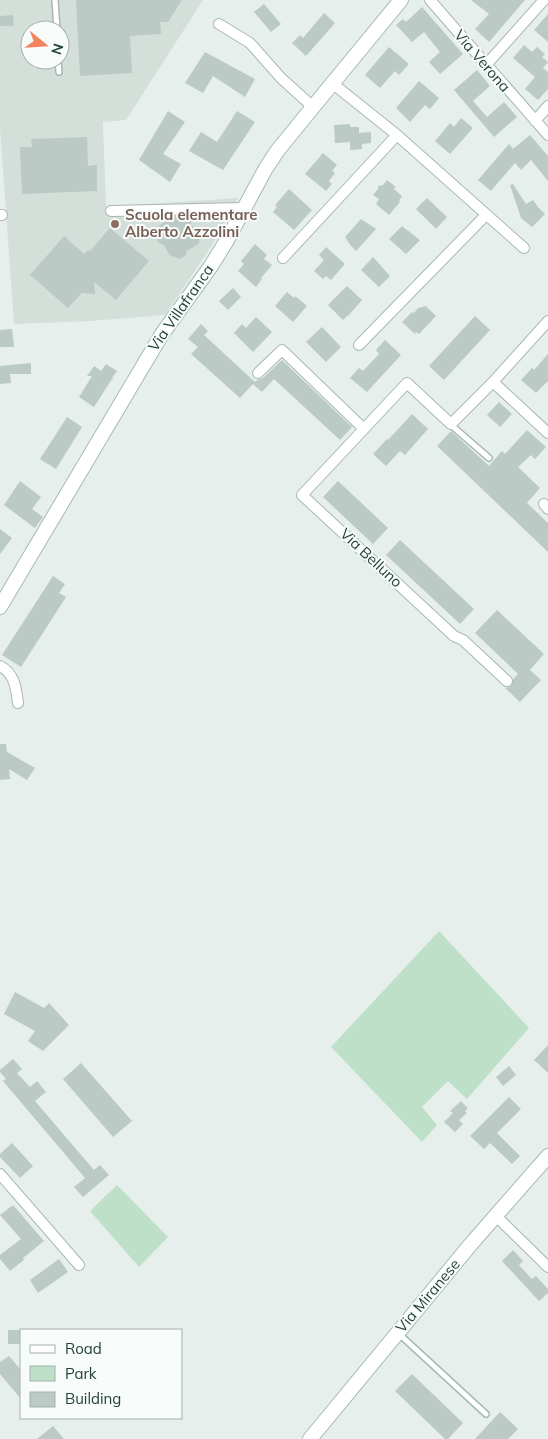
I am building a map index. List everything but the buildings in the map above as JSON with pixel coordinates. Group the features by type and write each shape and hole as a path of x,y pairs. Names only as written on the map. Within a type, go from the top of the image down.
{"street":[{"name":"Via Villafranca","path":"0,607 162,334 211,266 266,168 278,150 401,0"},
{"name":"Via Verona","path":"430,0 548,136"},
{"path":"486,65 544,0"},
{"path":"219,24 250,43 281,78 313,107"},
{"path":"332,83 397,135 524,248"},
{"path":"535,121 548,106"},
{"path":"284,258 397,135"},
{"path":"111,212 244,208"},
{"path":"359,345 486,215"},
{"path":"451,424 493,382 548,321"},
{"path":"258,373 282,350 364,429"},
{"path":"493,382 548,433"},
{"name":"Via Belluno","path":"451,424 407,383 302,495 454,636 464,640 507,681"},
{"path":"0,666 6,669 12,677 16,686 18,703"},
{"name":"Via Miranese","path":"310,1439 471,1244 548,1156"},
{"path":"0,1174 79,1265"},
{"path":"496,1216 548,1268"}],"lane":[{"path":"55,0 56,20"},
{"path":"451,424 489,458"},
{"path":"398,1333 486,1414"}],"shaded area":[{"name":"Scuola elementare Alberto Azzolini","path":"0,0 203,0 126,120 103,122 106,207 238,198 211,247 165,315 90,321 14,324 0,128"}],"green space":[{"path":"439,931 529,1028 467,1099 448,1081 422,1107 437,1125 422,1142 331,1047"},
{"path":"117,1185 168,1237 139,1267 90,1211"}],"place":[{"name":"Scuola elementare Alberto Azzolini","path":"115,224"}]}
